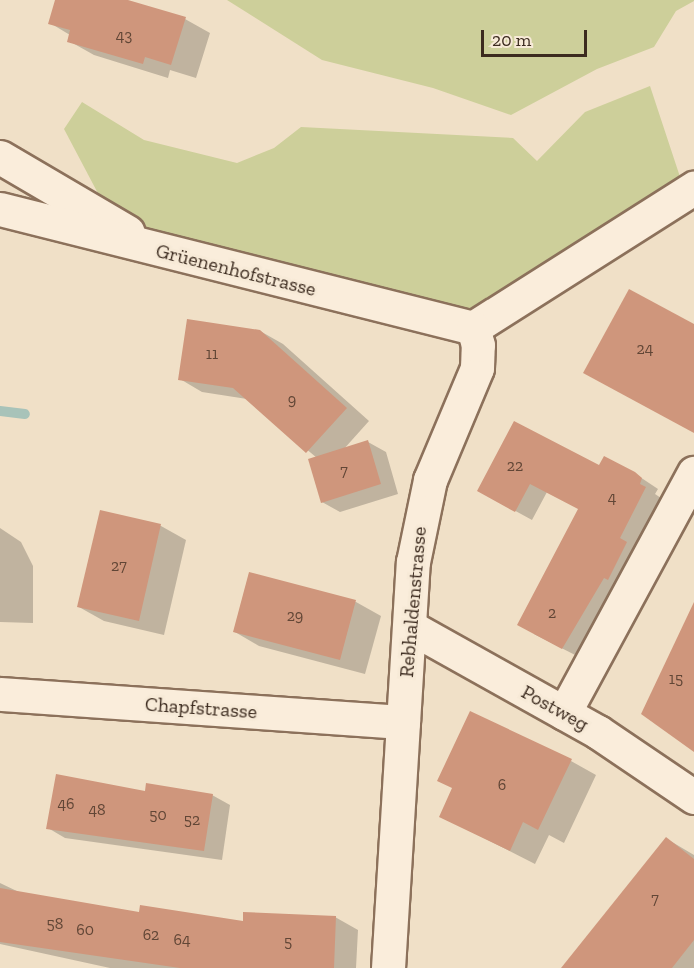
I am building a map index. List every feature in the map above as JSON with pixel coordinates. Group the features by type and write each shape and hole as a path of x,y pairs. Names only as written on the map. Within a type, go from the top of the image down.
{"street":[{"path":"0,157 163,252"},
{"path":"473,328 694,188"},
{"name":"Grüenenhofstrasse","path":"0,209 163,252 473,328"},
{"name":"Rebhaldenstrasse","path":"388,968 413,562 422,504 438,456 477,368 478,345 473,328"},
{"path":"564,713 694,473"},
{"name":"Postweg","path":"410,627 564,713 639,758 694,797"},
{"name":"Chapfstrasse","path":"0,694 403,722"}],"green space":[{"path":"227,0 694,1 676,11 654,47 597,69 511,115 433,88 322,60"},
{"path":"650,86 685,192 473,328 163,252 102,201 64,129 82,102 144,140 237,163 274,148 301,127 513,138 537,161 585,112"}],"building":[{"path":"55,0 128,0 186,17 171,65 145,57 143,64 67,42 70,30 48,24"},
{"path":"629,289 694,324 694,433 583,373"},
{"path":"187,319 260,330 347,408 306,453 233,388 178,380"},
{"path":"514,421 599,465 604,456 635,472 642,478 640,484 646,487 620,538 627,542 608,580 604,578 562,649 517,625 578,509 530,484 515,512 477,491"},
{"path":"368,440 381,484 321,503 308,459"},
{"path":"100,510 161,524 139,621 77,607"},
{"path":"249,572 356,600 340,660 233,632"},
{"path":"694,602 694,752 641,714"},
{"path":"470,711 572,759 538,830 523,822 510,851 439,817 452,788 437,781"},
{"path":"56,774 145,791 146,783 213,794 204,851 46,829"},
{"path":"666,837 694,859 694,940 672,968 561,968"},
{"path":"0,888 139,912 140,905 243,921 243,912 336,916 334,968 180,968 0,942"}],"waterway":[{"path":"0,411 25,414"}]}
